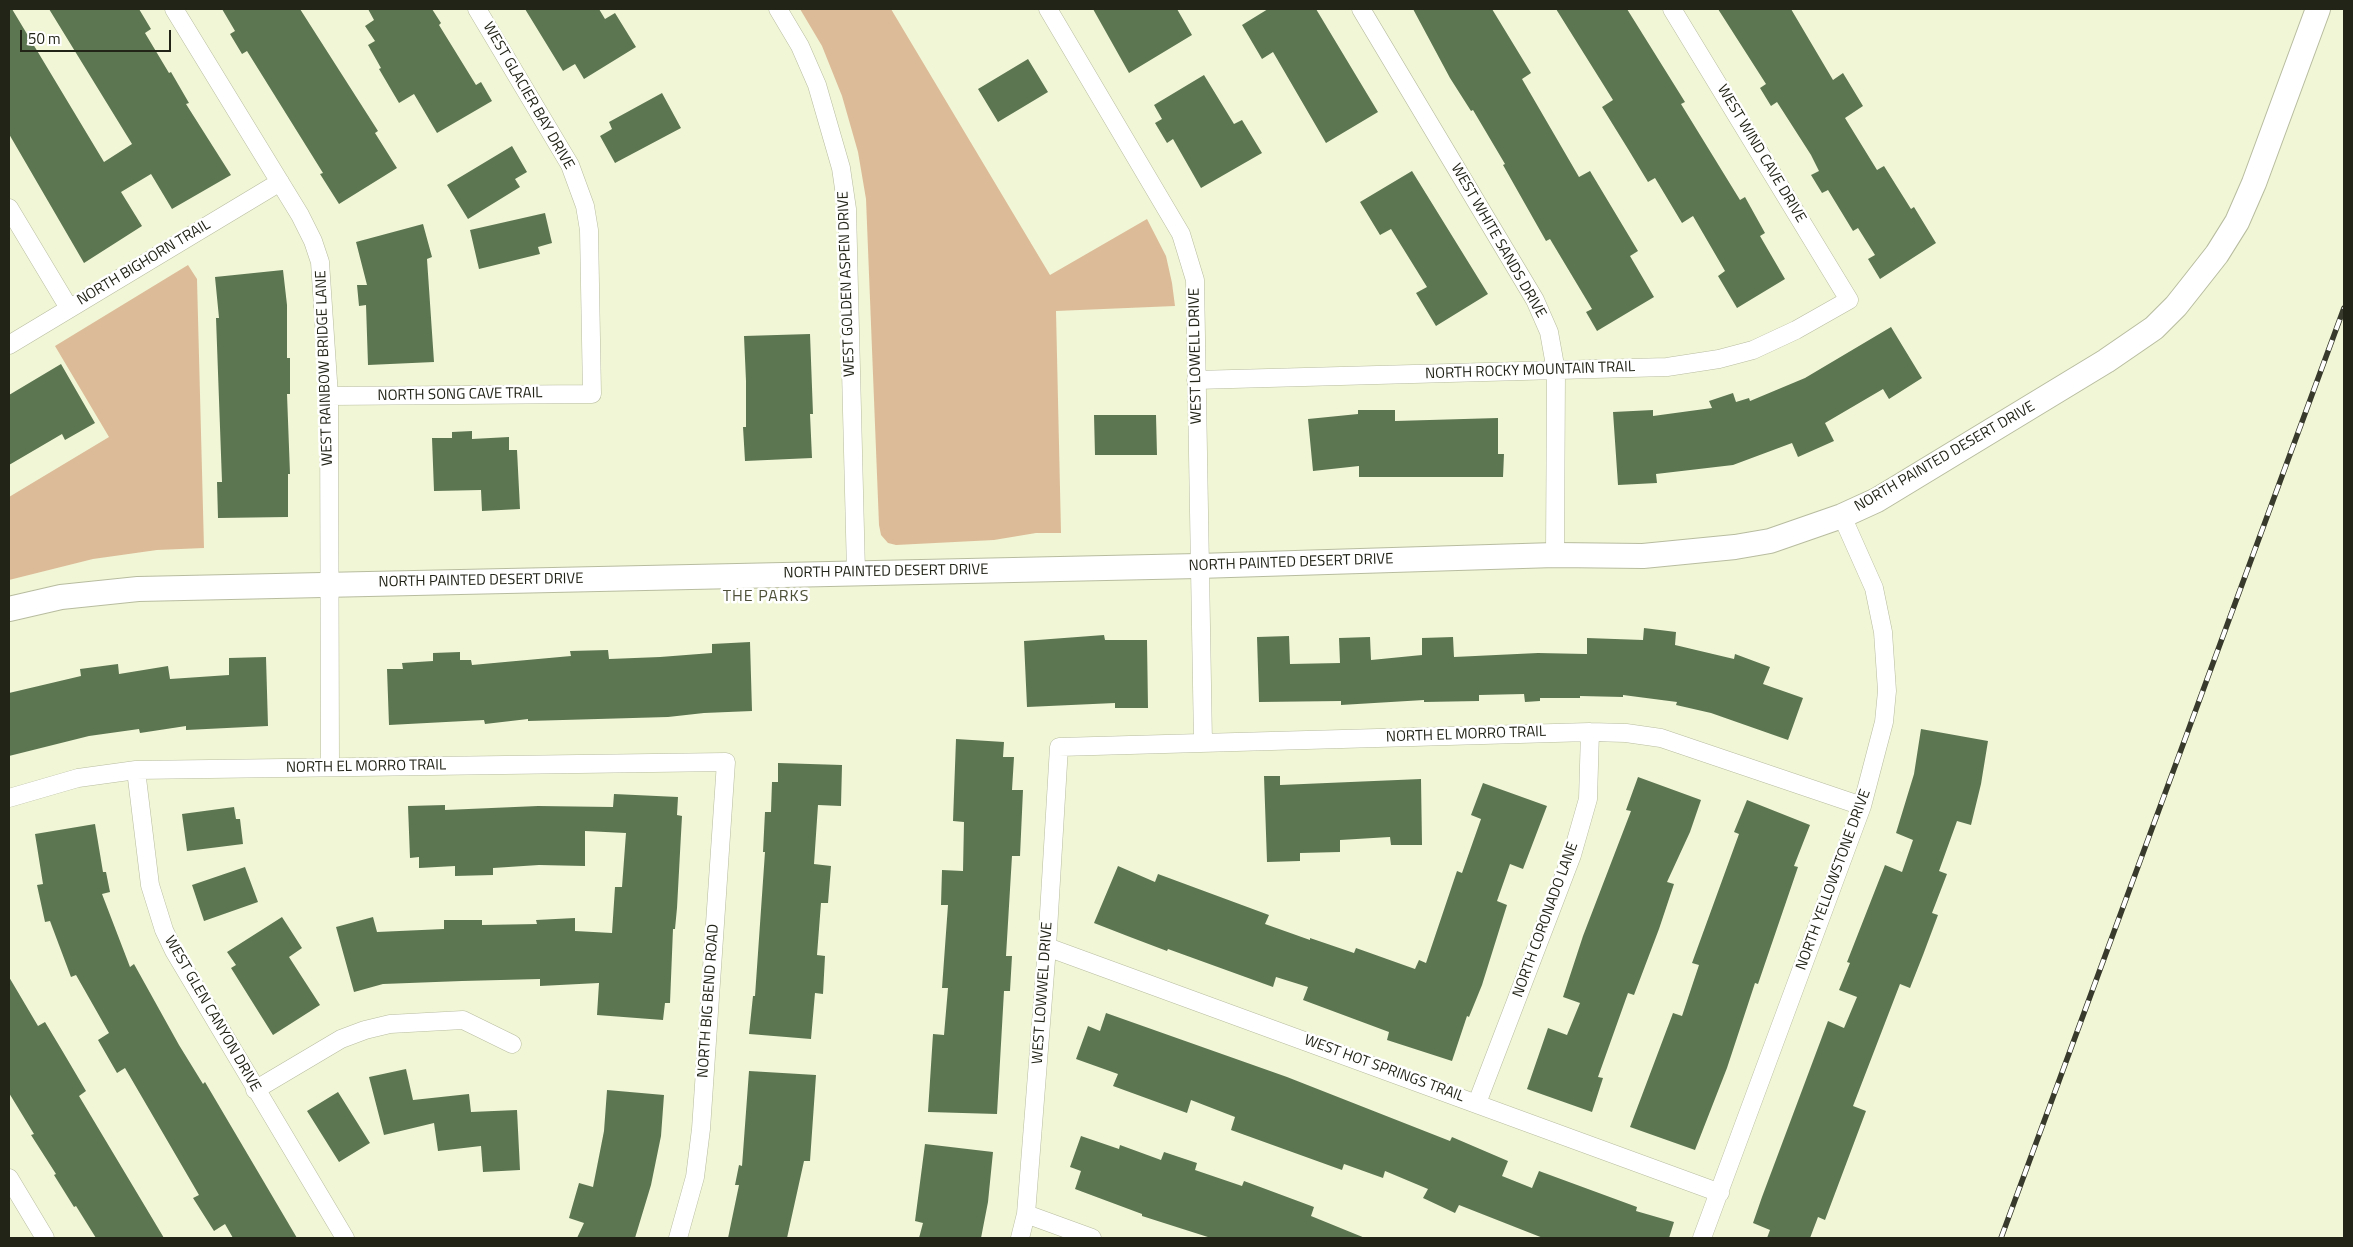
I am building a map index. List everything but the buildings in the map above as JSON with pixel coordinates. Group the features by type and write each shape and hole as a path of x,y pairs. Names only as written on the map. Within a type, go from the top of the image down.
{"street":[{"name":"WEST RAINBOW BRIDGE LANE","path":"174,9 280,182 313,241 320,262 329,396 330,767"},
{"name":"WEST GLACIER BAY DRIVE","path":"477,9 570,165 585,206 589,230 592,394"},
{"name":"WEST GOLDEN ASPEN DRIVE","path":"778,9 800,46 817,85 832,131 844,184 847,209 856,572"},
{"name":"WEST LOWELL DRIVE","path":"1048,9 1181,234 1195,280 1198,566 1203,742"},
{"name":"WEST WHITE SANDS DRIVE","path":"1361,9 1535,300 1549,332 1556,371 1555,555"},
{"name":"WEST WIND CAVE DRIVE","path":"1672,9 1849,300"},
{"name":"NORTH PAINTED DESERT DRIVE","path":"9,609 61,597 138,588 1198,566 1555,555 1644,556 1735,547 1770,540 1842,516 1891,492 2106,362 2154,328 2176,306 2217,254 2237,222 2254,183 2318,9"},
{"name":"NORTH BIGHORN TRAIL","path":"9,345 280,182"},
{"path":"9,208 69,308"},
{"name":"NORTH ROCKY MOUNTAIN TRAIL","path":"1196,380 1667,367 1720,359 1753,350 1788,334 1849,300"},
{"name":"NORTH SONG CAVE TRAIL","path":"329,396 592,394"},
{"name":"NORTH YELLOWSTONE DRIVE","path":"1702,1238 1862,806 1884,722 1887,691 1883,632 1874,588 1842,516"},
{"name":"NORTH EL MORRO TRAIL","path":"1060,747 1590,732 1661,738 1862,806"},
{"name":"NORTH CORONADO LANE","path":"1478,1103 1572,856 1588,799 1590,732"},
{"name":"WEST LOWWEL DRIVE","path":"1020,1238 1026,1214 1047,947 1060,747"},
{"name":"NORTH EL MORRO TRAIL","path":"9,798 78,778 136,770 726,762"},
{"name":"NORTH BIG BEND ROAD","path":"678,1238 695,1177 701,1129 726,762"},
{"name":"WEST GLEN CANYON DRIVE","path":"136,770 150,885 164,930 174,951 345,1238"},
{"name":"WEST HOT SPRINGS TRAIL","path":"1047,947 1720,1193"},
{"path":"256,1090 342,1039 365,1030 390,1024 463,1020 512,1044"},
{"path":"9,1178 45,1238"},
{"path":"1026,1214 1092,1238"}],"shaded area":[{"path":"800,9 891,9 1050,275 1147,219 1166,256 1175,306 1056,311 1061,533 1036,533 994,540 896,545 888,543 881,535 879,525 866,199 858,152 842,96 822,46"},
{"path":"188,265 197,279 204,548 157,550 93,559 9,580 9,497 109,437 55,346"}],"railway":[{"path":"2001,1238 2344,308"}],"district":[{"name":"THE PARKS","path":"766,597"}]}
